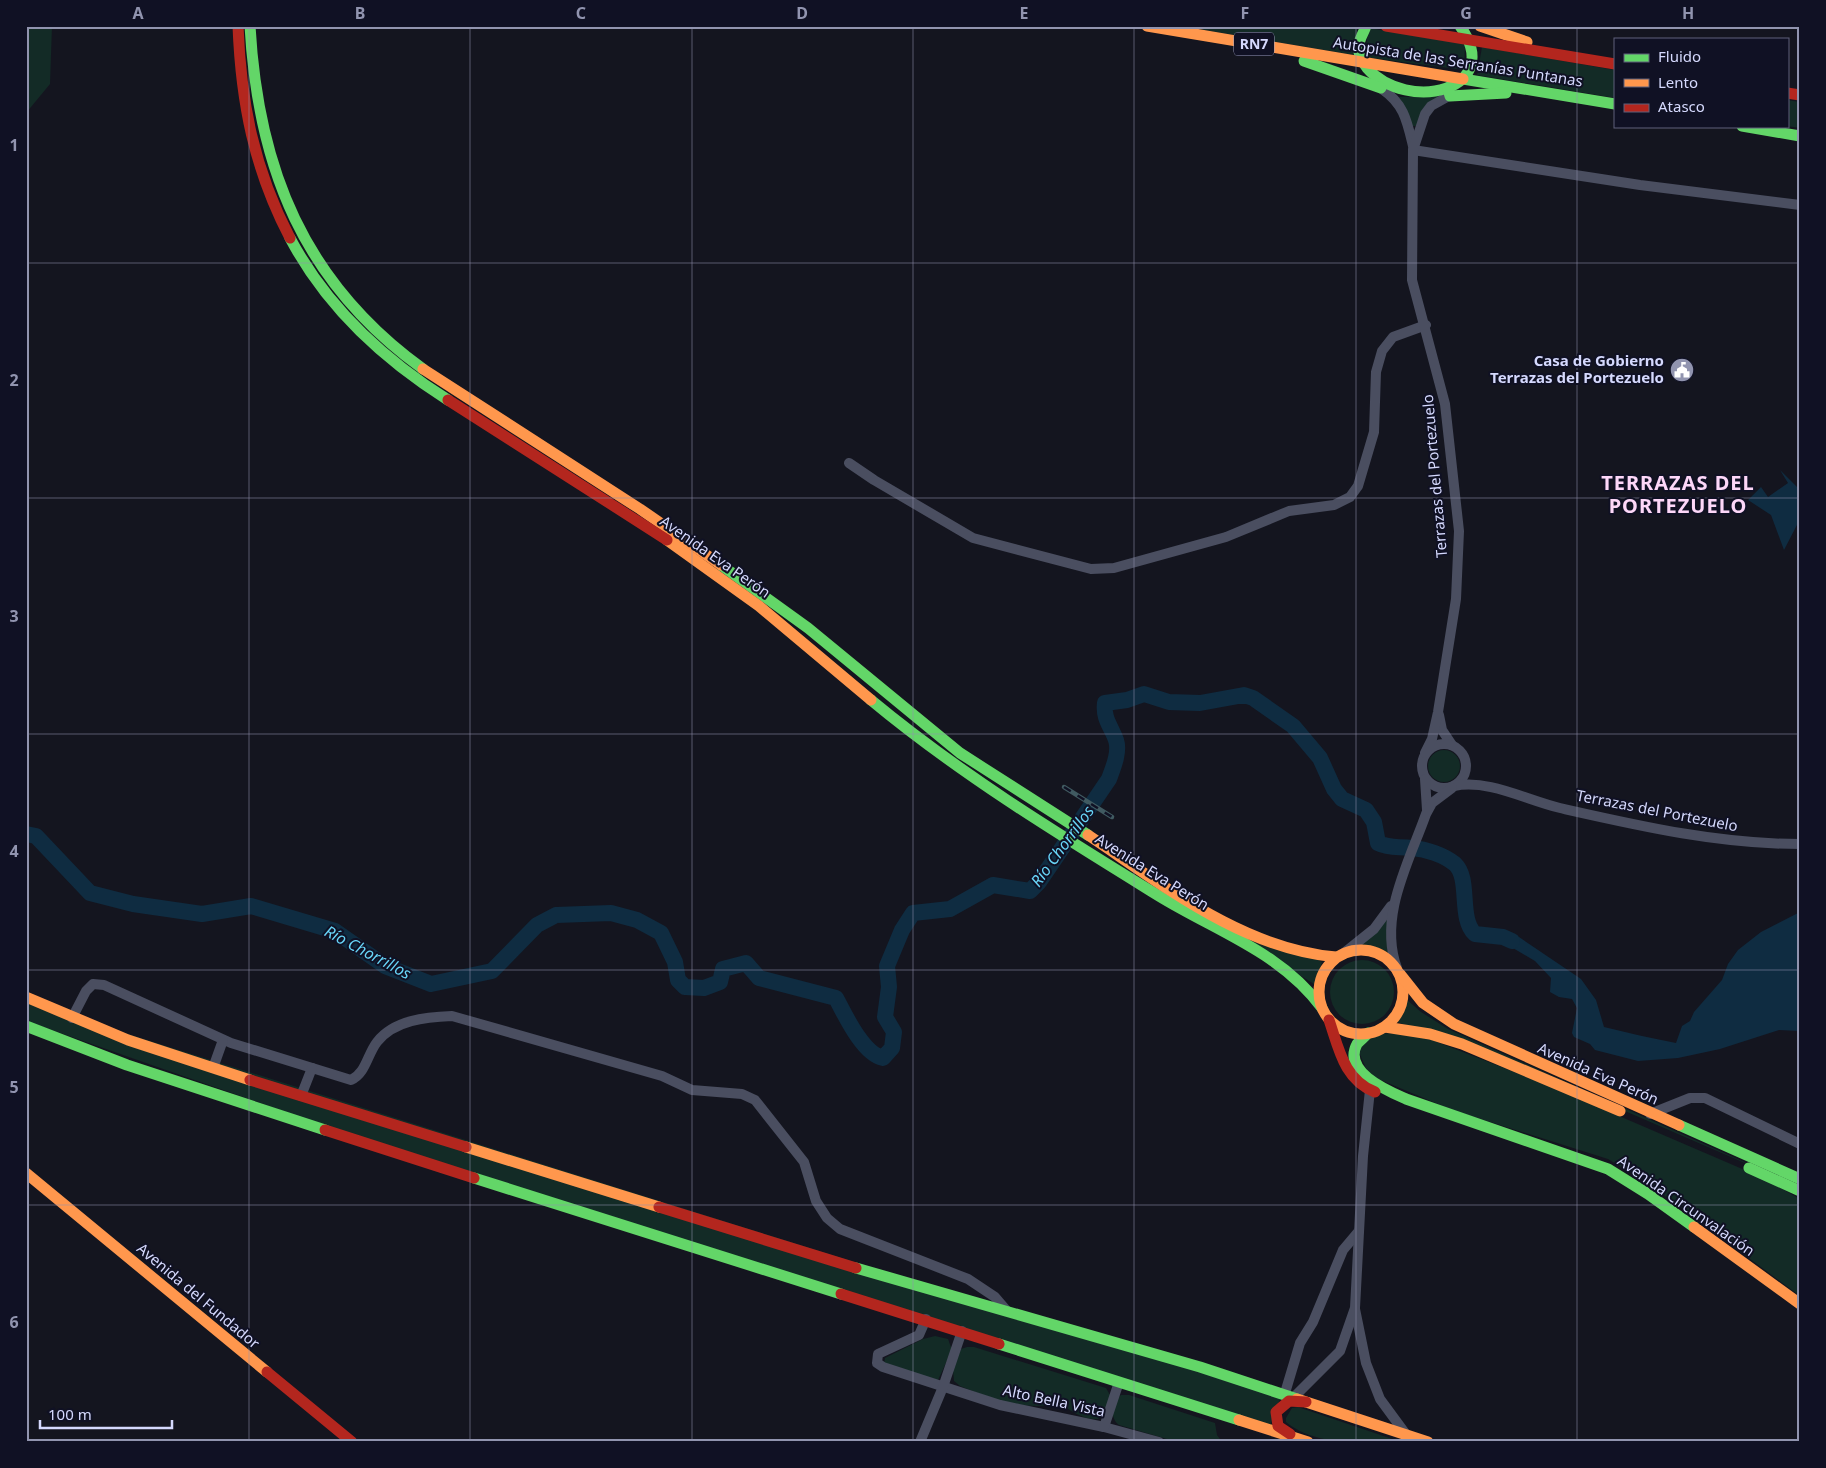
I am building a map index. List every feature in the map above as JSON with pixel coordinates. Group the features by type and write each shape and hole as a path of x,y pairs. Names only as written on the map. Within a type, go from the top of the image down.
{"main road":[{"name":"Avenida Eva Perón","path":"238,26 240,83 247,126 273,205 303,261 332,300 370,343 417,380 604,499 734,586 919,739 961,769 1178,907 1283,965 1303,983 1322,1008"},
{"name":"Avenida Eva Perón","path":"250,26 255,100 272,169 312,254 365,320 412,362 662,523 808,628 932,733 1162,883 1268,943 1306,955 1340,955"},
{"name":"Autopista de las Serranías Puntanas","path":"1147,26 1614,104"},
{"path":"1366,26 1358,41 1361,61 1382,86"},
{"name":"Autopista de las Serranías Puntanas","path":"1386,26 1614,64"},
{"path":"1449,93 1463,78 1472,63 1469,40 1460,26"},
{"path":"1480,26 1573,57"},
{"path":"1254,44 1382,86 1417,92 1558,94"},
{"path":"1754,128 1800,136"},
{"path":"1353,950 1373,951 1382,955 1398,971 1404,993 1401,1006 1395,1018 1385,1027 1368,1034 1360,1034 1343,1030 1329,1020 1322,1008 1319,984 1325,969 1340,955 1353,950"},
{"name":"Avenida Eva Perón","path":"1398,971 1423,1003 1454,1024 1650,1114 1800,1179"},
{"path":"26,997 128,1040 301,1096 884,1277 1290,1395 1428,1442"},
{"name":"Avenida Circunvalación","path":"1329,1020 1347,1072 1356,1082 1370,1090 1406,1099 1608,1169 1648,1194 1800,1304"},
{"path":"26,1026 127,1065 214,1095 1304,1440"},
{"name":"Avenida Eva Perón","path":"1385,1027 1422,1032 1462,1044 1692,1142 1800,1191"},
{"name":"Avenida Circunvalación","path":"1368,1034 1357,1046 1355,1058 1357,1065 1375,1084 1406,1099"},
{"name":"Avenida del Fundador","path":"26,1174 352,1442"},
{"path":"1304,1440 1278,1429 1276,1412 1289,1401 1321,1405"}],"street":[{"name":"Terrazas del Portezuelo","path":"1382,86 1404,110 1413,148 1411,270 1417,301 1426,325 1445,404 1459,531 1458,578 1438,712 1432,739 1421,766 1425,779 1426,814"},
{"name":"Terrazas del Portezuelo","path":"1413,148 1422,119 1428,109 1449,93"},
{"path":"1413,148 1640,185 1800,205"},
{"path":"850,463 874,480 973,538 1091,569 1114,568 1215,541 1289,512 1334,506 1350,497 1358,486 1374,432 1375,379 1382,351 1393,337 1426,325"},
{"name":"Terrazas del Portezuelo","path":"1438,712 1442,730 1452,745 1464,756 1466,763 1483,785"},
{"path":"1425,753 1437,745 1452,745"},
{"name":"Terrazas del Portezuelo","path":"1398,971 1391,948 1390,931 1398,894 1426,814 1432,803 1463,778 1466,763"},
{"name":"Terrazas del Portezuelo","path":"1425,779 1436,788 1472,784 1483,785 1534,802 1671,832 1759,844 1800,844"},
{"name":"Terrazas del Portezuelo","path":"1340,955 1378,925 1398,894"},
{"path":"72,1018 86,991 93,984 104,986 223,1040 351,1080 359,1076 376,1042 387,1032 414,1020 430,1016 452,1016 662,1076 692,1090 742,1094 755,1100 795,1148 804,1162 816,1201 827,1218 840,1229 968,1279 996,1297 1008,1312"},
{"path":"213,1068 223,1040"},
{"path":"301,1096 312,1068"},
{"path":"1370,1090 1363,1156 1355,1308 1366,1363 1380,1399 1406,1434"},
{"path":"1650,1114 1690,1098 1705,1098 1800,1144"},
{"path":"1290,1395 1300,1343 1313,1322 1343,1250 1359,1231"},
{"path":"1290,1395 1340,1351 1355,1308"},
{"name":"Alto Bella Vista","path":"926,1319 919,1335 878,1354 877,1363 883,1367 1000,1405 1104,1427 1159,1442"},
{"path":"920,1442 944,1387 962,1331"},
{"path":"1104,1427 1119,1382"}],"green space":[{"path":"26,26 52,26 50,84 26,113"},
{"path":"1180,26 1358,26 1354,55"},
{"path":"1369,28 1465,44 1464,70 1364,57"},
{"path":"1482,47 1614,70 1614,98 1477,75"},
{"path":"1438,96 1417,126 1411,126 1397,97"},
{"path":"1788,100 1800,102 1800,128 1788,126"},
{"path":"1444,750 1455,755 1460,766 1455,777 1444,782 1433,777 1428,766 1433,755"},
{"path":"1152,884 1322,962 1315,984 1314,984"},
{"path":"1388,917 1389,954 1374,949 1352,949"},
{"path":"1356,960 1368,960 1385,969 1392,980 1394,992 1392,1004 1385,1015 1368,1024 1356,1024 1344,1019 1335,1010 1330,998 1330,986 1335,974 1344,965"},
{"path":"1405,998 1421,1012 1448,1029 1800,1187 1489,1052 1397,1022 1396,1019"},
{"path":"26,1002 1281,1396 1270,1426 323,1125 26,1021"},
{"path":"1380,1033 1419,1035 1540,1082 1761,1177 1800,1199 1800,1296 1646,1182 1608,1159 1452,1110 1369,1075 1358,1050 1372,1035"},
{"path":"935,1336 948,1339 952,1350 938,1380 884,1364 885,1358 923,1339"},
{"path":"974,1347 1106,1388 1110,1395 1106,1411 1098,1419 1087,1418 1060,1404 1033,1406 1009,1403 960,1386 954,1381 953,1369 961,1349"},
{"path":"1121,1395 1129,1395 1215,1423 1217,1435 1222,1442 1177,1442 1119,1425 1114,1418 1113,1410 1115,1402"},
{"path":"1298,1407 1401,1442 1341,1441 1312,1436 1286,1422 1286,1418 1292,1408"}],"water":[{"path":"1780,470 1800,490 1800,519 1784,550 1771,515 1748,500 1761,487 1768,497 1788,483"},
{"path":"1800,912 1800,1031 1779,1030 1720,1049 1678,1058 1638,1061 1595,1050 1590,1044 1574,1037 1572,1033 1577,1008 1572,999 1559,997 1550,992 1551,978 1535,961 1491,935 1503,933 1519,937 1581,979 1596,1000 1604,1027 1676,1043 1682,1026 1690,1021 1694,1012 1722,980 1728,964 1738,950 1761,932"}],"waterway":[{"name":"Río Chorrillos","path":"26,834 36,836 90,893 133,904 202,914 251,906 335,931 385,966 431,984 492,971 537,925 556,915 611,913 637,920 661,933 675,962 678,980 685,987 704,988 720,982 723,969 746,963 759,978 836,998 862,1042 868,1049 883,1058 892,1048 894,1032 885,1017 889,987 887,966 902,930 913,913 950,909 993,885 1030,891 1039,882 1111,775 1116,760 1117,745 1106,718 1105,703 1127,700 1144,694 1169,702 1200,703 1244,695 1253,698 1293,726 1320,758 1334,789 1342,799 1366,810 1374,822 1378,843 1391,847 1407,847 1429,851 1455,864 1460,871 1462,879 1467,918 1475,934 1503,937 1512,941"}],"railway":[{"path":"1064,787 1112,817"}],"traffic: fast":[{"path":"250,26 255,78 264,128 277,175 295,219 318,260 347,299 382,335 423,369"},
{"path":"1366,26 1360,40 1359,50 1360,57 1367,68 1385,82 1405,90 1427,92 1446,88 1462,80 1471,66 1471,48 1460,26"},
{"path":"1304,61 1381,88"},
{"path":"1463,79 1614,104"},
{"path":"1448,89 1450,96 1506,93"},
{"path":"1754,128 1800,136"},
{"path":"290,238 304,263 321,286 358,329 401,367 448,400"},
{"path":"721,565 808,628 960,753 1088,835"},
{"path":"871,700 940,753 1011,803 1159,896 1267,957 1306,989 1322,1008"},
{"path":"26,1026 127,1065 325,1130"},
{"path":"1368,1033 1357,1044 1354,1054 1356,1063 1361,1072 1369,1079 1389,1091 1406,1099 1608,1169 1648,1194 1694,1227"},
{"path":"1679,1125 1800,1179"},
{"path":"1749,1168 1800,1191"},
{"path":"474,1178 841,1294"},
{"path":"856,1268 1200,1367 1297,1399"},
{"path":"999,1344 1239,1420"}],"traffic: slow":[{"path":"1147,26 1463,79"},
{"path":"1480,26 1527,42"},
{"path":"423,369 640,509 721,565"},
{"path":"667,540 759,606 871,700"},
{"path":"1088,835 1205,912 1236,928 1269,942 1302,952 1336,957"},
{"path":"1361,950 1377,953 1391,962 1400,976 1403,992 1400,1008 1391,1022 1377,1031 1361,1034 1345,1031 1331,1022 1322,1008 1319,992 1322,976 1331,962 1345,953 1361,950"},
{"path":"1400,974 1423,1003 1454,1024 1679,1125"},
{"path":"26,997 128,1040 250,1080"},
{"path":"1385,1027 1430,1034 1462,1044 1620,1111"},
{"path":"466,1147 659,1207"},
{"path":"26,1173 267,1372"},
{"path":"1694,1227 1800,1304"},
{"path":"1297,1399 1428,1442"},
{"path":"1239,1420 1308,1442"}],"traffic: jam":[{"path":"238,26 242,82 252,135 267,187 290,238"},
{"path":"1386,26 1614,64"},
{"path":"1788,93 1800,95"},
{"path":"448,400 667,540"},
{"path":"1329,1020 1349,1072 1365,1087 1375,1092"},
{"path":"250,1080 466,1147"},
{"path":"325,1130 474,1178"},
{"path":"659,1207 856,1268"},
{"path":"841,1294 999,1344"},
{"path":"267,1372 352,1442"},
{"path":"1290,1434 1278,1426 1276,1412 1289,1401 1306,1402"}],"place":[{"name":"Casa de Gobierno Terrazas del Portezuelo","path":"1682,370"}],"district":[{"name":"TERRAZAS DEL PORTEZUELO","path":"1678,494"}]}
